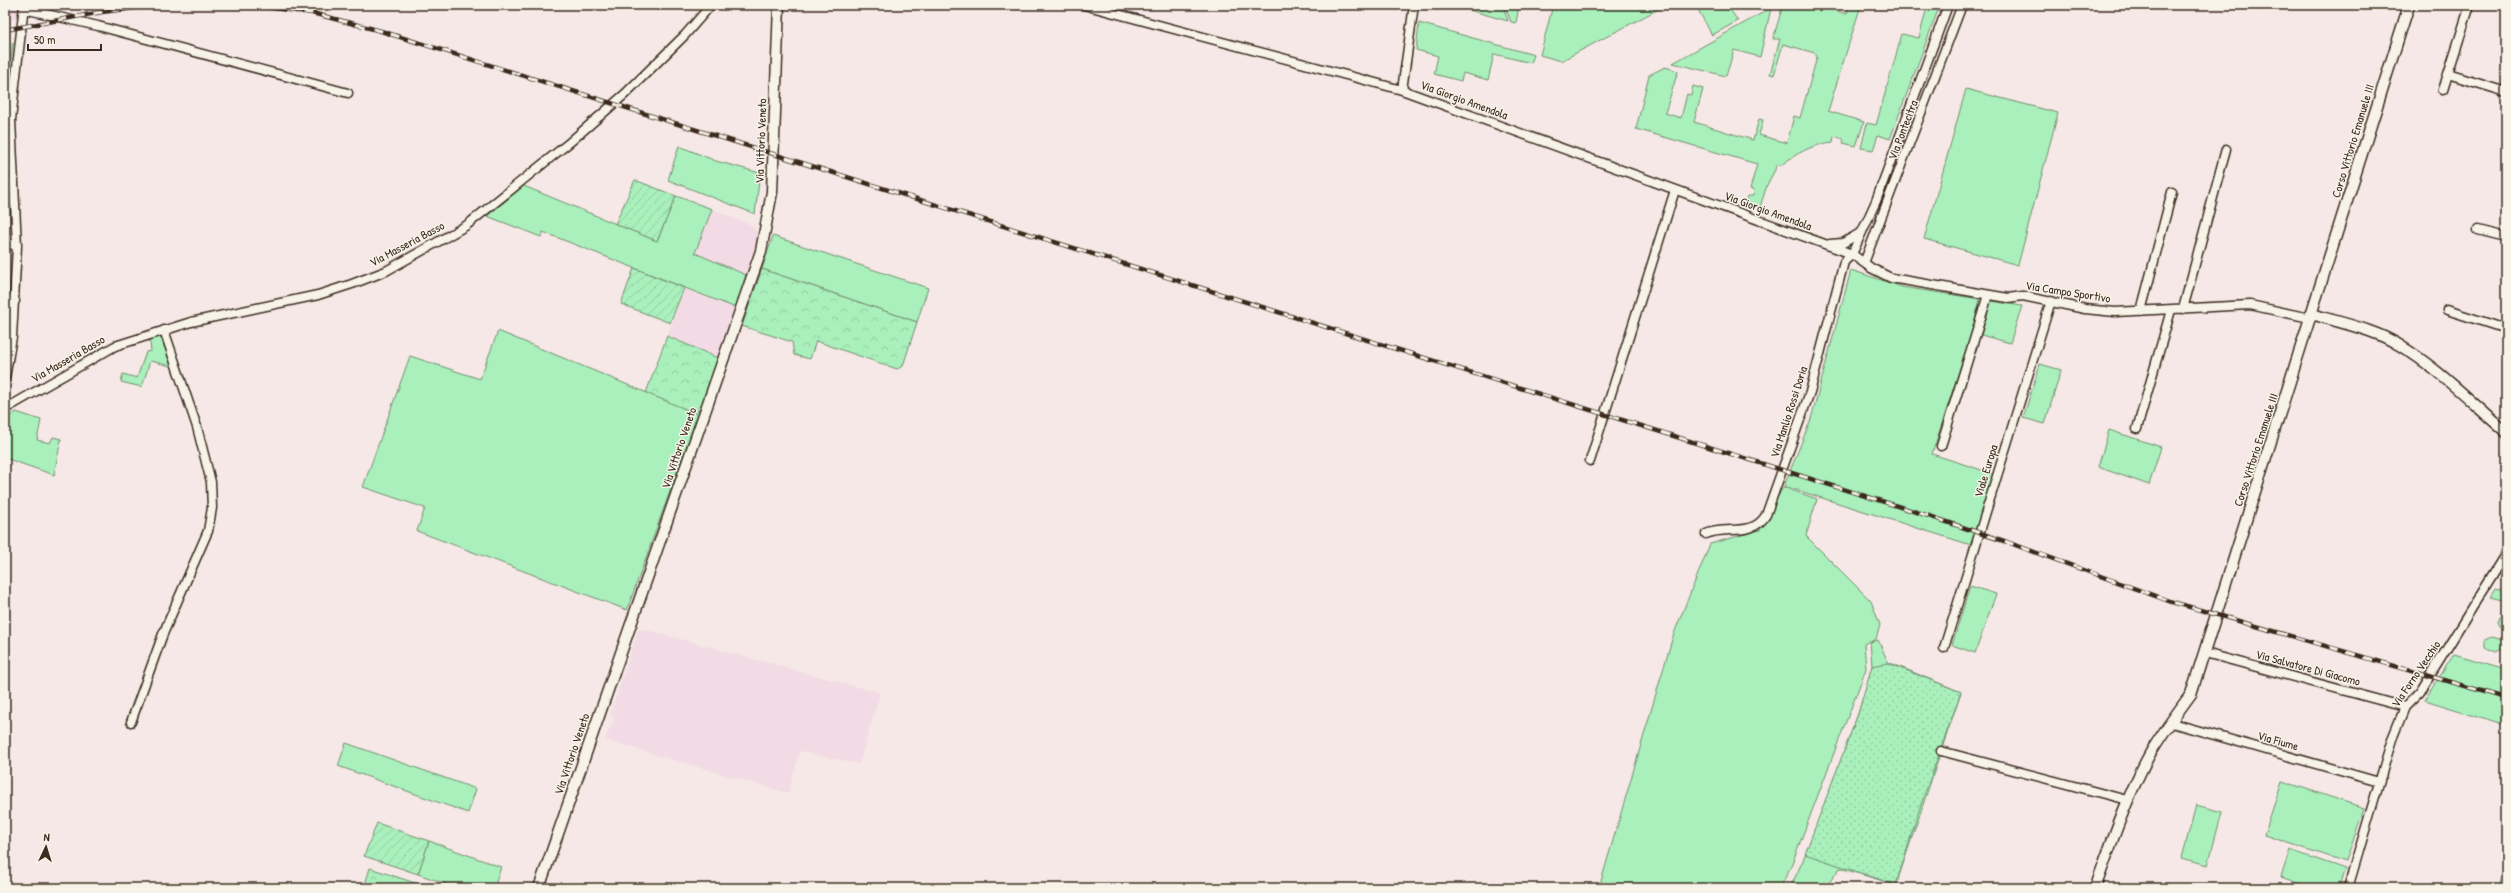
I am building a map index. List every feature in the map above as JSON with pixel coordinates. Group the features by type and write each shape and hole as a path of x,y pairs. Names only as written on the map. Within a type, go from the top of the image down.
{"street":[{"name":"Via Masseria Basso","path":"5,409 102,352 191,322 318,295 352,284 386,271 441,240 467,225 570,142 625,94 685,35 711,5"},
{"name":"Via Vittorio Veneto","path":"539,888 761,251 772,192 779,5"},
{"name":"Via Giorgio Amendola","path":"1084,5 1402,90 1852,254"},
{"path":"1402,90 1414,5"},
{"name":"Via Pontecitra","path":"1852,254 1876,200 1948,5"},
{"name":"Via Pontecitra","path":"1864,263 1962,5"},
{"name":"Corso Vittorio Emanuele III","path":"2095,888 2127,800 2151,752 2191,694 2409,5"},
{"path":"2443,90 2470,5"},
{"path":"5,378 12,337 17,246 11,120 24,7 348,92"},
{"path":"2448,74 2506,92"},
{"path":"2183,310 2226,149"},
{"path":"1590,461 1674,190"},
{"path":"2141,311 2172,192"},
{"path":"2478,230 2506,237"},
{"name":"Via Giorgio Amendola","path":"1826,244 1844,243 1862,232"},
{"path":"5,243 17,246"},
{"name":"Via Campo Sportivo","path":"1852,254 1864,263 1891,278 2008,298 2023,296 2100,311 2183,310 2250,305 2305,317 2312,314"},
{"name":"Via Manlio Rossi Doria","path":"1706,534 1718,530 1748,529 1762,521 1766,515 1810,392 1844,262 1852,254"},
{"path":"1941,446 1988,295"},
{"path":"5,298 15,301"},
{"name":"Viale Europa","path":"1944,648 2051,301"},
{"path":"2137,429 2170,310"},
{"path":"2447,310 2506,329"},
{"path":"2312,314 2382,337 2399,345 2445,380 2506,432"},
{"path":"131,722 164,634 208,531 212,508 211,482 197,427 164,330"},
{"name":"Via Forno Vecchio","path":"2348,888 2379,782 2405,707 2420,692 2506,553"},
{"name":"Via Salvatore Di Giacomo","path":"2205,653 2405,707"},
{"name":"Via Fiume","path":"2172,723 2379,782"},
{"path":"1941,751 2127,800"}],"shaded area":[{"path":"5,5 23,5 21,17 5,20"},
{"path":"5,185 11,187 14,250 5,247"},
{"path":"712,209 751,225 759,234 746,275 695,253"},
{"path":"684,288 736,308 718,358 667,336"},
{"path":"5,296 13,298 5,363"},
{"path":"639,628 880,693 859,764 800,751 788,793 605,740 614,719 610,715"}],"green space":[{"path":"1488,5 1490,10 1503,6 1508,21 1469,10 1470,6"},
{"path":"1519,5 1516,23 1511,22 1505,6"},
{"path":"1553,5 1666,5 1561,61 1540,55"},
{"path":"1727,5 1738,21 1712,35 1696,6"},
{"path":"1783,5 1816,5 1847,14 1849,5 1861,5 1828,111 1864,122 1856,146 1843,143 1844,139 1834,136 1833,142 1811,147 1798,153 1780,166 1778,164 1767,185 1760,207 1746,203 1748,196 1753,196 1754,190 1750,189 1757,164 1636,129 1649,75 1665,67 1678,71 1665,113 1681,118 1687,94 1691,95 1693,86 1703,89 1694,122 1753,140 1759,119 1763,120 1759,135 1787,143 1794,116 1800,118 1817,57 1815,53 1783,44 1774,75 1770,74 1780,39 1773,39"},
{"path":"1909,5 1936,5 1938,10 1890,139 1878,135 1873,150 1861,148 1867,123 1876,125 1902,34 1919,38 1926,11"},
{"path":"1771,8 1760,57 1734,50 1726,76 1673,63"},
{"path":"1419,23 1534,55 1531,63 1494,54 1488,80 1463,73 1461,81 1434,74 1438,56 1416,50"},
{"path":"5,41 13,43 5,102"},
{"path":"1966,89 2058,113 2018,265 1924,239"},
{"path":"679,146 716,161 760,173 755,214 668,180"},
{"path":"635,180 676,196 657,241 615,224"},
{"path":"524,186 657,241 676,196 712,209 695,253 746,275 736,308 543,232 541,237 487,216"},
{"path":"773,236 928,288 917,322 762,269"},
{"path":"634,268 684,288 670,323 621,304"},
{"path":"762,269 917,322 903,366 897,369 816,341 810,359 794,355 792,342 742,326"},
{"path":"1851,270 1902,287 1980,299 1972,332 1932,454 1994,474 1971,545 1784,486 1811,419"},
{"path":"1991,301 2022,306 2010,343 1981,335"},
{"path":"498,331 698,414 627,610 417,531 425,508 363,487 410,356 480,379"},
{"path":"158,336 161,337 171,366 150,361 142,387 121,382 123,374 137,378 146,352 151,351 150,343 147,340"},
{"path":"667,336 718,358 698,414 646,393"},
{"path":"2040,364 2061,370 2045,424 2023,418"},
{"path":"16,412 41,420 37,440 50,443 53,437 61,439 54,475 5,458 5,419"},
{"path":"2109,430 2161,447 2149,485 2098,467"},
{"path":"1783,487 1817,499 1806,536 1871,601 1880,625 1876,639 1864,644 1866,669 1791,866 1780,888 1599,888 1673,636 1710,544 1760,530"},
{"path":"1970,586 1996,594 1975,653 1952,645"},
{"path":"2495,589 2506,592 2506,601 2490,597"},
{"path":"2502,615 2506,616 2506,630 2499,627 2497,623 2499,617"},
{"path":"2492,637 2506,641 2506,647 2496,652 2484,647 2484,641"},
{"path":"1878,640 1888,662 1961,692 1896,885 1840,868 1825,888 1790,888 1805,856 1858,714 1872,666 1870,642"},
{"path":"2454,654 2506,669 2506,725 2425,700"},
{"path":"1888,663 1961,692 1918,813 1896,885 1805,854 1858,714 1872,666"},
{"path":"346,743 476,789 468,813 338,766"},
{"path":"2282,781 2364,808 2346,862 2264,835"},
{"path":"2196,805 2222,812 2208,865 2182,858"},
{"path":"377,823 429,841 418,874 364,856"},
{"path":"429,841 501,867 494,888 458,888 418,874"},
{"path":"2290,850 2345,869 2338,888 2312,888 2281,877"},
{"path":"2506,863 2506,888 2497,888"},
{"path":"370,868 430,888 364,888"}],"railway":[{"path":"5,30 102,12 160,5"},
{"path":"250,5 312,13 381,31 1929,516 2007,542 2169,601 2506,698"}]}
